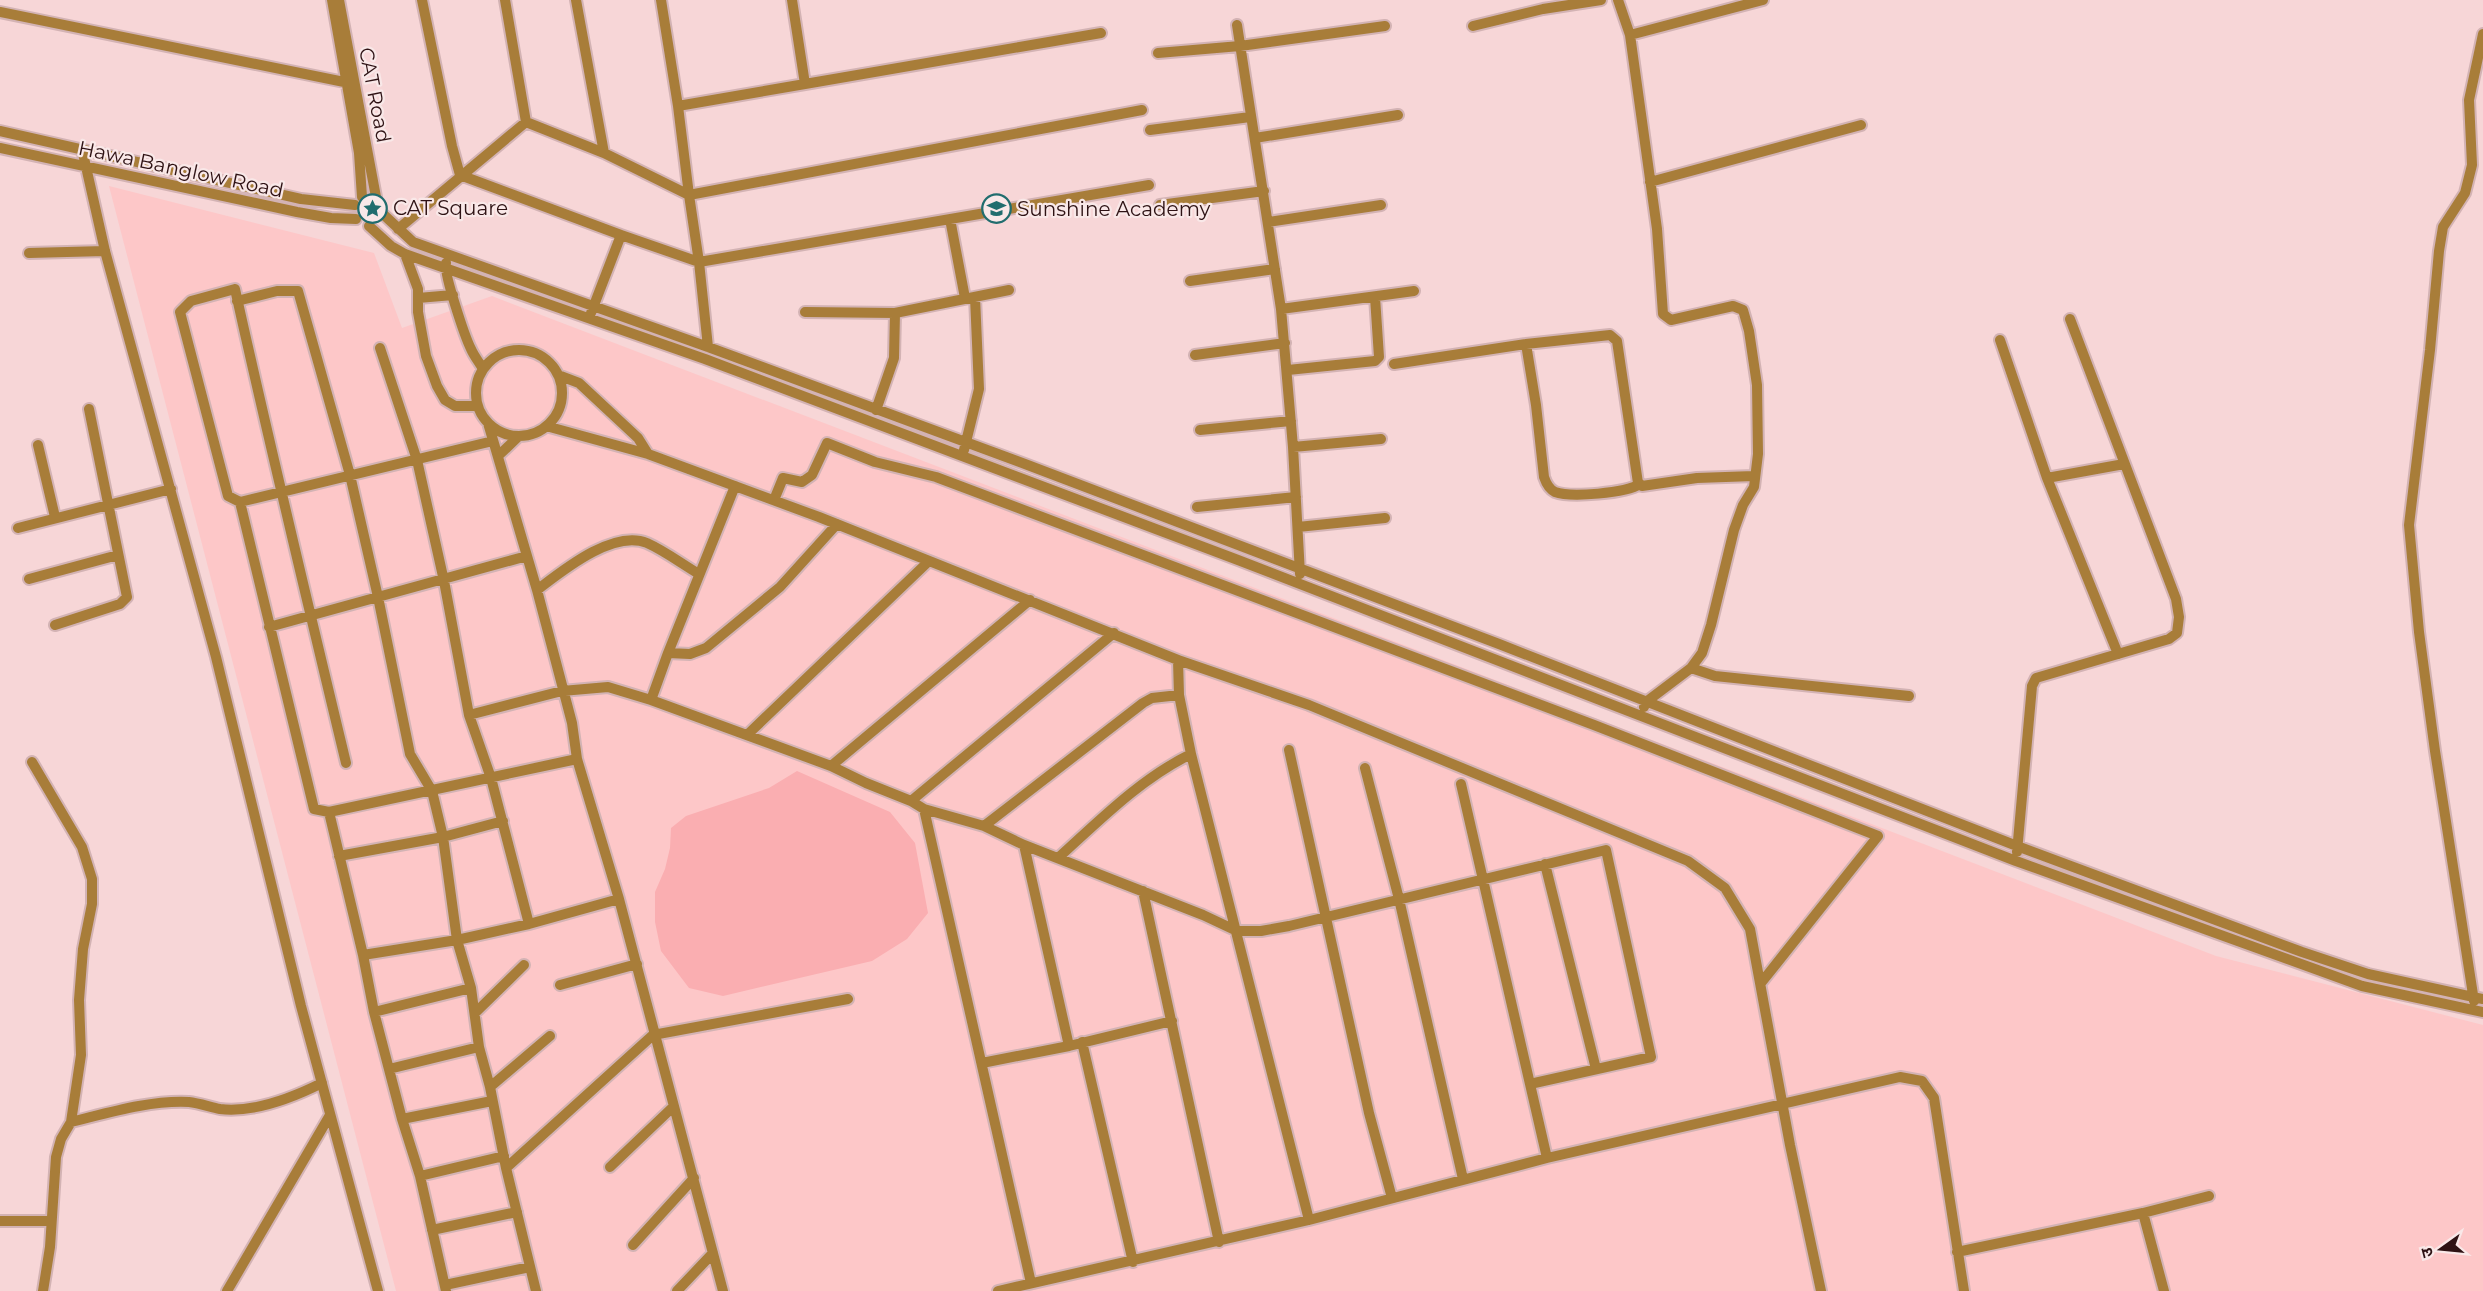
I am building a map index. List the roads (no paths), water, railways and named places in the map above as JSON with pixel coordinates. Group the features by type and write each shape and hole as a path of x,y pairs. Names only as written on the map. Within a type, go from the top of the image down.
{"street":[{"name":"CAT Road","path":"332,0 376,198"},
{"name":"CAT Road","path":"339,0 359,153 358,201"},
{"path":"422,0 460,175"},
{"path":"505,0 526,122"},
{"path":"576,0 604,153"},
{"path":"661,0 678,106 708,347"},
{"path":"792,0 806,84"},
{"path":"1473,26 1543,9 1601,0"},
{"path":"1618,0 1630,35 1657,229 1663,314 1671,320 1732,306 1743,310 1749,331 1757,385 1758,454 1754,487 1743,505 1734,530 1712,625 1702,653 1691,668 1646,702 1641,715"},
{"path":"1630,35 1763,0"},
{"path":"0,12 350,83"},
{"path":"1237,25 1250,117 1264,191 1285,344 1301,569 1297,583"},
{"path":"1158,53 1240,46 1385,26"},
{"path":"678,106 1101,33"},
{"path":"2479,998 2368,974 2017,846 1301,569 708,347 414,242 384,215 383,205 376,198 358,201 356,219 369,226 405,254 705,359 1297,583 2016,861 2362,986 2478,1011 2479,998 2434,740 2419,632 2409,525 2430,350 2439,250 2443,227 2465,193 2472,165 2469,100 2483,34"},
{"path":"526,122 604,153 689,195 1142,110"},
{"path":"1255,138 1398,115"},
{"path":"1150,130 1250,117"},
{"path":"398,229 526,122"},
{"path":"1650,182 1861,125"},
{"name":"Hawa Banglow Road","path":"0,131 281,195 328,203 358,201"},
{"name":"Hawa Banglow Road","path":"0,147 331,218 356,219"},
{"path":"82,149 105,250 216,657 330,1115 378,1291"},
{"path":"460,175 699,262 1149,185"},
{"path":"1160,205 1264,191"},
{"path":"278,207 281,195"},
{"path":"1268,222 1381,206"},
{"path":"369,226 378,223 384,215"},
{"path":"950,219 970,297 979,389 962,456"},
{"path":"589,319 621,235"},
{"path":"29,253 105,250"},
{"path":"405,254 414,274 426,356 436,386 445,400 455,406 478,406"},
{"path":"449,255 444,267 471,349 483,369"},
{"path":"1190,281 1275,269"},
{"path":"346,763 310,614 282,490 234,289 191,301 180,312 228,496 240,502 282,490 493,441"},
{"path":"805,312 895,313 1009,290"},
{"path":"237,301 276,291 298,291 350,475 410,754 432,791 443,837 457,940 471,988 479,1047 536,1291"},
{"path":"1281,309 1414,291"},
{"path":"418,298 453,295"},
{"path":"1287,370 1375,361 1379,357 1380,345 1376,297"},
{"path":"876,410 894,358 895,313"},
{"path":"2016,861 2032,686 2036,678 2169,639 2177,633 2179,617 2175,599 2070,319"},
{"path":"1394,364 1526,344 1610,335 1617,341 1638,483 1640,484"},
{"path":"2000,339 2047,478 2118,654"},
{"path":"1195,355 1285,344"},
{"path":"1526,344 1544,477 1548,486 1556,492 1596,494 1630,490 1640,484 1671,483 1697,478 1754,477"},
{"path":"380,348 417,460 444,580 469,715 491,778 529,924"},
{"path":"488,423 504,433 519,436 533,434 546,426 555,416 561,403 562,388 558,375 550,364 541,356 529,351 516,350 498,356 483,369 478,380 476,393 478,406 488,423 537,590 572,723 578,759 637,964 653,1035 694,1178 723,1291"},
{"path":"558,375 579,383 638,438 648,454"},
{"path":"55,625 120,604 127,597 88,409"},
{"path":"1200,430 1291,421"},
{"path":"546,426 648,454 774,500 1178,660 1309,705 1688,861 1725,888 1750,929 1821,1291"},
{"path":"498,456 519,436"},
{"path":"1293,447 1381,439"},
{"path":"774,500 783,478 802,482 812,475 827,443 875,462 936,477 1571,716 1878,836 1761,983"},
{"path":"38,445 55,517"},
{"path":"2047,478 2124,464"},
{"path":"651,700 735,486"},
{"path":"18,528 171,489"},
{"path":"1197,507 1296,497"},
{"path":"240,502 314,809 329,812 578,759"},
{"path":"1298,527 1385,518"},
{"path":"668,652 690,654 706,648 780,587 837,524"},
{"path":"537,590 569,565 608,545 635,540 647,543 699,574"},
{"path":"29,579 118,555"},
{"path":"269,627 527,556"},
{"path":"747,735 929,561"},
{"path":"831,766 1030,600"},
{"path":"911,801 1114,633"},
{"path":"1178,660 1179,695 1191,754 1309,1220"},
{"path":"1691,668 1715,676 1909,696"},
{"path":"469,715 562,692 608,687 651,700 831,766 911,801 924,809 984,826 1024,845 1203,915 1237,931 1261,931 1606,850 1652,1057 1530,1084"},
{"path":"984,826 1143,703 1152,698 1179,695"},
{"path":"1289,750 1369,1113 1392,1198"},
{"path":"1058,858 1110,811 1167,766 1191,754"},
{"path":"32,762 82,847 92,879 92,904 83,949 79,1000 81,1055 71,1122 60,1139 56,1157 50,1247 43,1291"},
{"path":"1365,768 1399,899 1463,1179"},
{"path":"1461,784 1547,1158"},
{"path":"924,809 1031,1283"},
{"path":"329,812 374,1012 402,1119 420,1176 445,1288 530,1267"},
{"path":"339,856 443,837 503,820"},
{"path":"1024,845 1069,1046"},
{"path":"1545,864 1596,1069"},
{"path":"1143,891 1219,1242"},
{"path":"363,955 457,940 529,924 619,899"},
{"path":"560,985 637,964"},
{"path":"475,1013 524,965"},
{"path":"374,1012 471,988"},
{"path":"506,1168 653,1035 848,999"},
{"path":"982,1064 1172,1021"},
{"path":"490,1087 550,1036"},
{"path":"1082,1042 1133,1262"},
{"path":"389,1068 479,1047"},
{"path":"998,1291 1219,1242 1547,1158 1783,1102 1900,1077 1922,1081 1934,1098 1964,1291"},
{"path":"71,1122 126,1109 188,1102 221,1109 244,1109 287,1098 322,1083"},
{"path":"402,1119 492,1101"},
{"path":"610,1167 673,1107"},
{"path":"227,1291 330,1115"},
{"path":"420,1176 504,1156"},
{"path":"633,1245 694,1178"},
{"path":"1957,1252 2143,1213 2208,1196"},
{"path":"432,1230 517,1212"},
{"path":"2143,1213 2164,1291"},
{"path":"0,1221 51,1221"},
{"path":"677,1291 713,1253"}],"place":[{"name":"CAT Square","path":"372,208"},
{"name":"Sunshine Academy","path":"996,209"}]}
